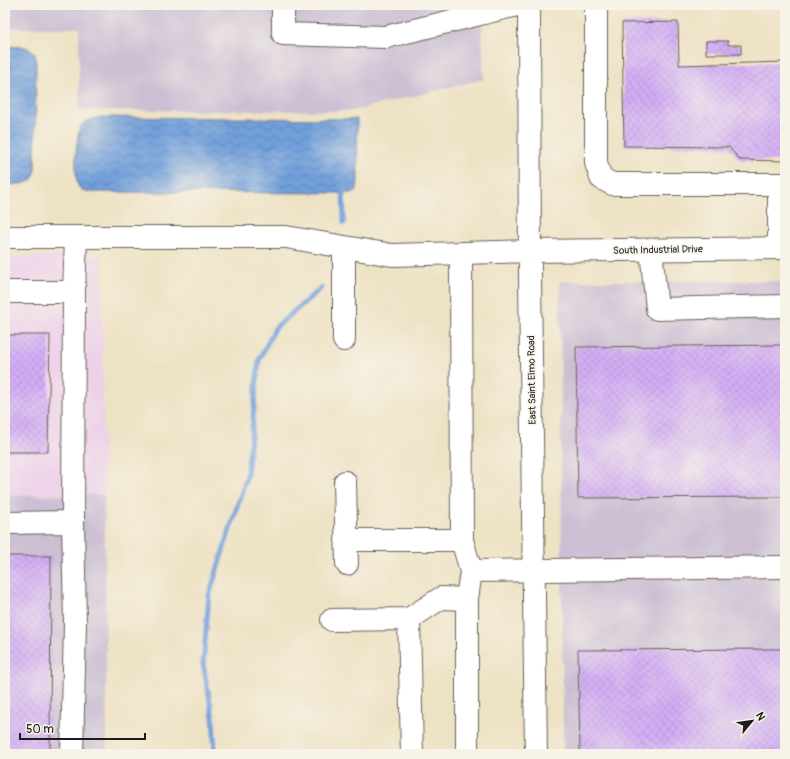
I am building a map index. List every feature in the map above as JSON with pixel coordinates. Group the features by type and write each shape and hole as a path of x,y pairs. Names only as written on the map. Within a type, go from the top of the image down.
{"street":[{"path":"283,5 283,34 386,37 517,5"},
{"name":"East Saint Elmo Road","path":"529,5 530,251 536,754"},
{"path":"596,5 596,163 601,178 612,184 782,184 782,248"},
{"name":"South Industrial Drive","path":"5,237 286,237 392,255 530,251 782,248"},
{"path":"72,754 75,623 73,522 74,292 76,237"},
{"path":"344,247 344,340"},
{"path":"652,250 657,309 785,306"},
{"path":"461,253 462,540 471,571 466,599 467,754"},
{"path":"5,292 74,292"},
{"path":"345,482 347,564"},
{"path":"5,523 73,522"},
{"path":"346,540 462,540"},
{"path":"471,571 785,567"},
{"path":"332,620 409,619 441,598 466,599"},
{"path":"409,619 412,754"}],"shaded area":[{"path":"5,5 483,5 482,35 484,79 352,111 79,110 79,28 5,28"},
{"path":"5,256 102,256 104,495 5,496"},
{"path":"560,281 785,281 785,754 563,754"},
{"path":"104,495 107,754 5,754 5,496"}],"water":[{"path":"5,46 26,47 35,54 36,65 35,173 31,181 21,184 5,185"},
{"path":"101,117 357,119 357,190 352,193 86,192 80,188 77,183 76,176 76,156 79,130 85,122"}],"building":[{"path":"678,22 679,65 785,62 785,161 740,160 729,147 624,146 622,23"},
{"path":"706,41 728,41 728,45 741,45 741,54 706,54"},
{"path":"5,335 50,335 48,452 5,452"},
{"path":"785,345 785,497 578,498 576,347"},
{"path":"5,556 51,556 50,754 5,754"},
{"path":"785,649 785,754 580,754 578,650"}],"waterway":[{"path":"343,186 344,223"},
{"path":"215,754 213,717 203,664 209,596 247,475 259,360 275,328 321,288"}]}
